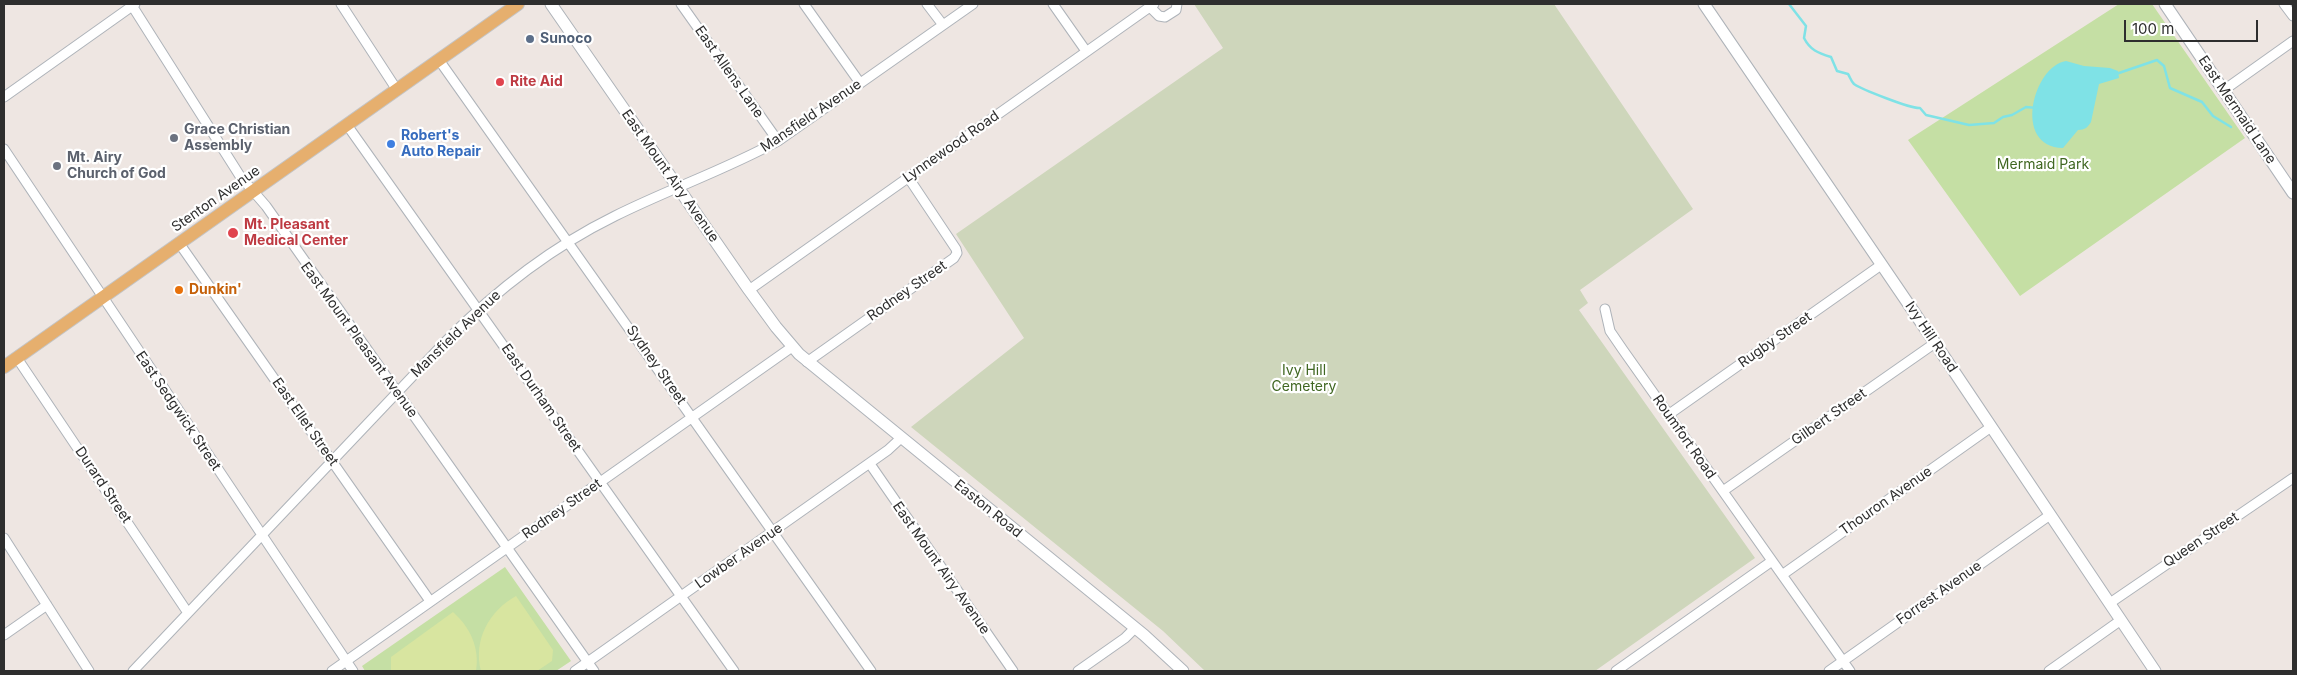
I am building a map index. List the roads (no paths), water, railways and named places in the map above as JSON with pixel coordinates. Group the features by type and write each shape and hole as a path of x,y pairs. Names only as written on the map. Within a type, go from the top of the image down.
{"main road":[{"name":"Stenton Avenue","path":"4,367 518,4"},
{"name":"East Mount Airy Avenue","path":"550,4 749,290 792,347"},
{"name":"Ivy Hill Road","path":"1704,4 2155,671"},
{"name":"East Mermaid Lane","path":"2165,4 2293,192"},
{"name":"Easton Road","path":"792,347 807,362 1135,628 1183,671"}],"street":[{"path":"4,97 133,4"},
{"name":"East Mount Pleasant Avenue","path":"133,4 240,176 253,191 397,392 594,671"},
{"path":"342,4 396,90"},
{"name":"East Allens Lane","path":"681,4 778,141"},
{"path":"804,4 860,83"},
{"path":"927,4 942,25"},
{"name":"Mansfield Avenue","path":"134,671 478,308 527,268 617,215 744,159 778,141 973,4"},
{"path":"1053,4 1086,51"},
{"path":"1152,5 1158,16 1165,17 1176,10 1177,4"},
{"path":"2284,4 2293,16"},
{"name":"Lynnewood Road","path":"749,290 1152,5"},
{"path":"2224,90 2293,41"},
{"name":"Sydney Street","path":"439,60 872,671"},
{"name":"East Durham Street","path":"347,125 734,671"},
{"name":"East Sedgwick Street","path":"4,149 354,671"},
{"name":"Rodney Street","path":"807,362 954,258 957,253 908,177"},
{"name":"East Ellet Street","path":"179,244 430,601"},
{"name":"Rugby Street","path":"1668,415 1881,264"},
{"name":"Roumfort Road","path":"1605,309 1610,331 1782,575"},
{"name":"Gilbert Street","path":"1723,491 1935,343"},
{"name":"Rodney Street","path":"332,671 792,347"},
{"name":"Durard Street","path":"16,358 188,613"},
{"name":"Thouron Avenue","path":"1782,575 1991,426"},
{"name":"Lowber Avenue","path":"575,671 870,464 901,438"},
{"name":"East Mount Airy Avenue","path":"870,464 1013,671"},
{"name":"Queen Street","path":"2110,604 2293,478"},
{"name":"Forrest Avenue","path":"1829,671 2050,514"},
{"path":"4,538 89,671"},
{"path":"1616,671 1772,561"},
{"path":"1782,575 1850,671"},
{"path":"4,635 47,605"},
{"path":"2049,671 2121,620"},
{"path":"1078,671 1125,638 1135,628"}],"water":[{"path":"2066,61 2084,66 2110,68 2118,71 2119,78 2099,84 2091,122 2086,128 2078,130 2063,148 2047,144 2037,135 2033,121 2033,106 2037,90 2044,77 2054,66"}],"waterway":[{"path":"1789,4 1806,26 1804,38 1809,45 1818,52 1831,57 1837,71 1848,74 1852,82 1858,87 1920,108 1926,115 1969,125 1994,123 2026,107 2037,108"},
{"path":"2116,74 2157,60 2164,66 2170,88 2202,102 2213,116 2231,127"}],"place":[{"name":"Sunoco","path":"530,39"},
{"name":"Rite Aid","path":"500,82"},
{"name":"Grace Christian Assembly","path":"174,138"},
{"name":"Robert's Auto Repair","path":"391,144"},
{"name":"Mt. Airy Church of God","path":"57,166"},
{"name":"Mt. Pleasant Medical Center","path":"233,233"},
{"name":"Dunkin'","path":"179,290"}],"park label":[{"name":"Mermaid Park","path":"2043,165"},
{"name":"Ivy Hill Cemetery","path":"1304,380"}]}
